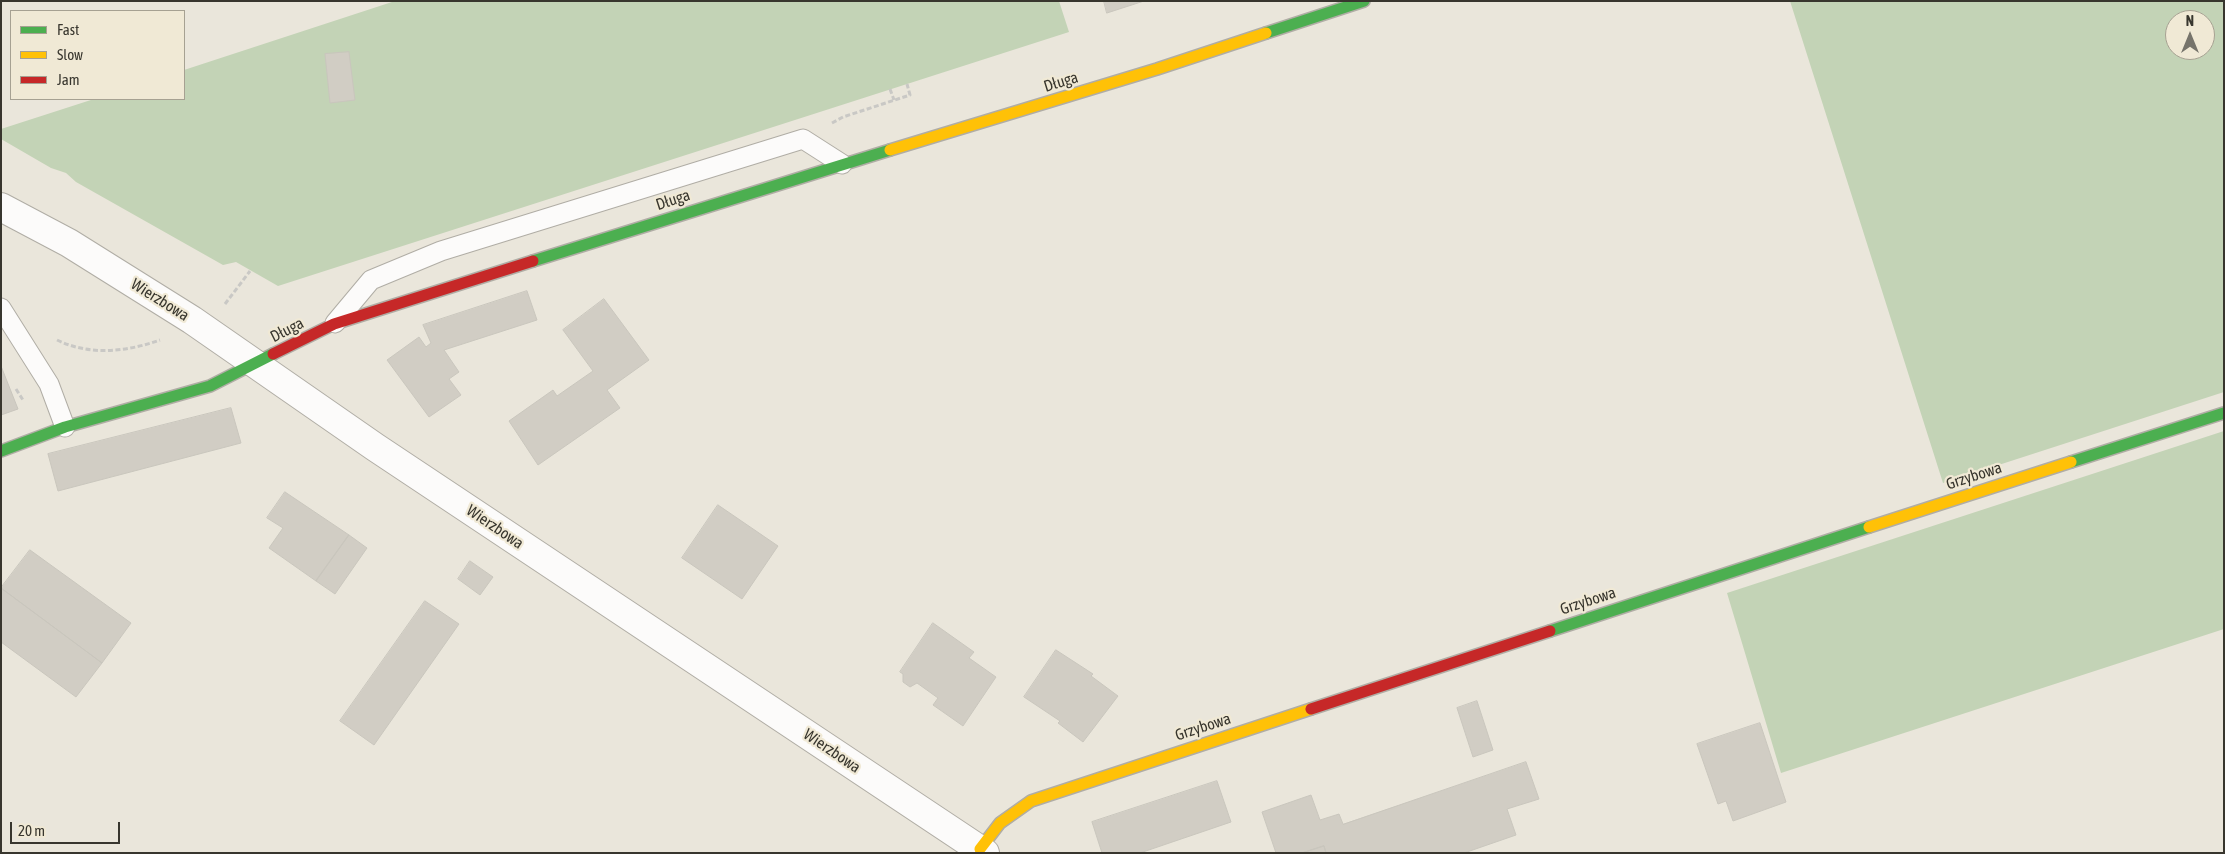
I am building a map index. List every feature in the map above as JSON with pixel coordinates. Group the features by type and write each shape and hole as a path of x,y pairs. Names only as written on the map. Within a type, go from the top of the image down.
{"street":[{"name":"Długa","path":"1,451 65,427 210,386 334,324 842,164 1016,113 1364,1"},
{"name":"Wierzbowa","path":"1,207 69,243 192,320 375,448 983,851"},
{"name":"Grzybowa","path":"983,851 1000,823 1032,801 1640,601 2224,413"}],"lane":[{"path":"334,324 371,280 441,251 803,139 842,164"},
{"path":"1,308 49,384 65,427"}],"path":[{"path":"803,139 843,117 910,95 907,84"},
{"path":"890,89 894,100"},
{"path":"224,305 250,270"},
{"path":"51,337 75,347 109,351 140,347 165,339"}],"green space":[{"path":"395,1 1059,1 1069,32 278,286 236,262 223,265 76,182 66,173 51,168 1,139 1,129 91,100 185,100 185,70"},
{"path":"1790,1 2224,1 2224,392 1943,483"},
{"path":"2224,431 2224,629 1781,773 1727,593"}],"building":[{"path":"1104,1 1144,1 1107,13"},
{"path":"349,52 355,100 330,103 325,54"},
{"path":"527,291 537,320 444,350 459,372 449,379 461,395 429,417 387,360 419,337 426,347 431,343 423,325"},
{"path":"604,299 649,360 607,390 620,408 538,465 509,421 553,390 557,396 593,371 563,330"},
{"path":"1,366 18,409 1,415"},
{"path":"231,408 241,443 58,491 48,454"},
{"path":"285,492 349,535 316,581 269,548 283,528 267,518"},
{"path":"718,505 778,546 742,599 682,558"},
{"path":"349,535 367,548 335,594 316,581"},
{"path":"30,550 131,623 102,663 1,588"},
{"path":"470,561 493,577 480,595 458,579"},
{"path":"1,588 102,663 76,697 1,642"},
{"path":"425,601 459,624 374,745 340,721"},
{"path":"933,623 974,652 969,658 996,677 963,726 933,705 938,698 917,683 910,687 903,682 903,674 900,672"},
{"path":"1056,650 1093,674 1091,676 1118,696 1083,742 1058,723 1060,721 1024,697"},
{"path":"1477,701 1493,750 1473,757 1457,708"},
{"path":"1760,723 1786,802 1733,821 1726,801 1718,804 1697,744"},
{"path":"1526,762 1539,799 1507,809 1516,835 1464,853 1326,853 1324,846 1302,853 1276,853 1262,812 1311,795 1320,820 1339,814 1343,824"},
{"path":"1217,781 1231,822 1140,853 1102,853 1092,822"},
{"path":"1324,846 1326,853 1302,853"}],"traffic: fast":[{"path":"1266,33 1364,1"},
{"path":"533,261 890,150"},
{"path":"1,451 65,427 210,386 273,354"},
{"path":"2071,462 2224,413"},
{"path":"1550,631 1869,527"}],"traffic: slow":[{"path":"890,150 1157,69 1266,33"},
{"path":"1869,527 2071,462"},
{"path":"980,849 1000,823 1031,801 1311,709"}],"traffic: jam":[{"path":"273,354 334,324 533,261"},
{"path":"1311,709 1550,631"}]}
